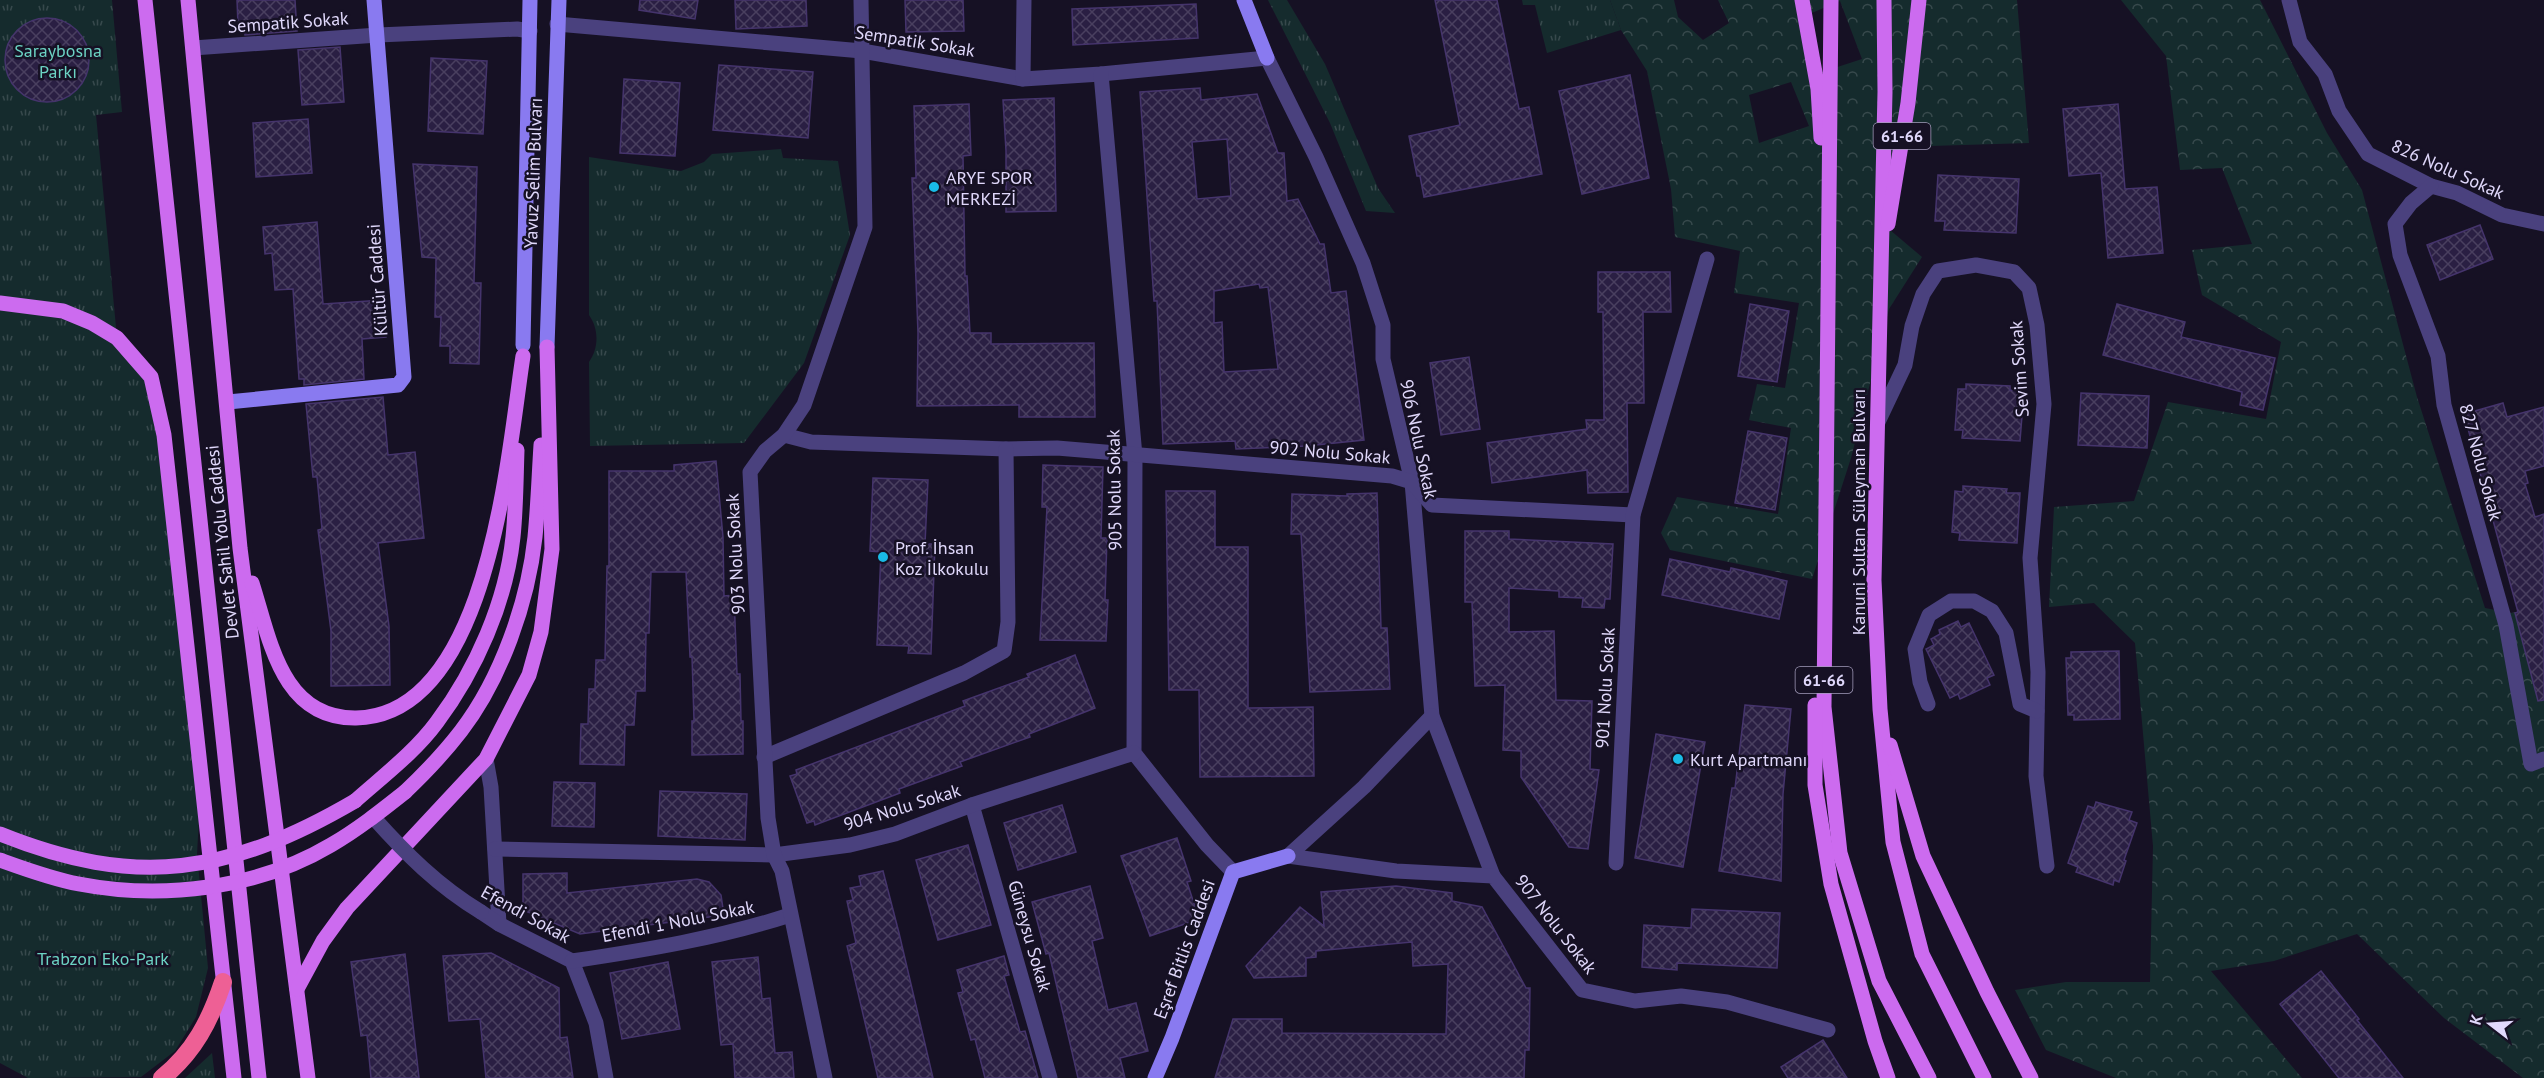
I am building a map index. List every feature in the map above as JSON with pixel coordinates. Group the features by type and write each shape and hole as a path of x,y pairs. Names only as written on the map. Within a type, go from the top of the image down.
{"highway":[{"path":"162,1078 194,1047 211,1016 223,982"}],"main road":[{"name":"Devlet Sahil Yolu Caddesi","path":"145,0 259,1078"},
{"name":"Devlet Sahil Yolu Caddesi","path":"188,0 228,402 240,548 308,1078"},
{"name":"61-66","path":"1802,0 1818,89 1829,264"},
{"name":"Kanuni Sultan Süleyman Bulvarı","path":"1831,0 1824,707 1840,854 1879,981 1929,1078"},
{"name":"Kanuni Sultan Süleyman Bulvarı","path":"1884,0 1885,92 1879,272 1874,580 1880,709 1893,842 1922,954 1984,1078"},
{"name":"61-66","path":"1879,272 1908,103 1919,0"},
{"path":"0,303 63,311 92,323 117,338 151,377 164,435 234,1078"},
{"path":"297,989 323,941 347,908 486,759 528,675 541,632 552,549 547,346"},
{"path":"0,860 67,881 95,887 143,891 201,887 271,873 330,845 373,817 405,792 432,766 462,730 484,695 518,617 526,589 535,537 547,346"},
{"path":"240,548 284,677 302,700 328,714 345,718 382,715 402,705 416,695 439,668 477,599 496,528 523,350"},
{"path":"0,834 86,862 142,868 176,867 258,849 299,832 355,801 405,756 436,723 461,685 485,637 502,588 513,538 523,350"},
{"name":"61-66","path":"1824,576 1815,682 1815,785 1831,884 1875,1041 1888,1078"},
{"name":"61-66","path":"1880,709 1923,856 1987,992 2031,1078"}],"street":[{"name":"Kültür Caddesi","path":"228,402 398,386 404,377 374,0"},
{"name":"Yavuz Selim Bulvarı","path":"523,350 530,0"},
{"name":"Yavuz Selim Bulvarı","path":"547,346 559,0"},
{"name":"903 Nolu Sokak","path":"825,1078 782,872 774,855 768,818 750,472 765,451 783,435 804,405 865,227 861,0"},
{"path":"1023,79 1024,0"},
{"path":"1244,0 1267,58"},
{"name":"826 Nolu Sokak","path":"2289,0 2300,42 2325,74 2339,111 2368,154 2431,186 2457,193 2502,215 2544,225"},
{"name":"Sempatik Sokak","path":"557,24 862,51 1023,79 1267,58"},
{"name":"Sempatik Sokak","path":"193,48 378,35 517,29 530,31"},
{"name":"906 Nolu Sokak","path":"1267,58 1316,157 1363,263 1383,325 1383,359 1412,482 1432,716 1493,876"},
{"name":"905 Nolu Sokak","path":"1101,74 1135,456 1134,753"},
{"name":"827 Nolu Sokak","path":"2431,186 2411,203 2395,224 2400,255 2438,356 2444,405 2506,625 2538,762"},
{"path":"1412,482 1432,505 1633,515 1707,259"},
{"name":"Sevim Sokak","path":"1878,422 1905,365 1912,326 1923,294 1938,271 1976,265 2014,272 2030,288 2037,325 2044,404 2030,558 2038,672 2036,776 2046,866"},
{"name":"902 Nolu Sokak","path":"783,435 810,442 1006,449 1057,448 1392,476 1412,482"},
{"path":"764,757 964,674 1004,651 1008,622 1006,449"},
{"name":"901 Nolu Sokak","path":"1616,863 1633,515"},
{"path":"1928,704 1920,682 1915,649 1929,615 1951,601 1974,601 1992,611 2006,633 2020,704 2037,711"},
{"name":"Eşref Bitlis Caddesi","path":"1155,1078 1233,872 1288,856 1364,787 1432,716"},
{"path":"1134,753 1207,845 1233,872"},
{"name":"904 Nolu Sokak","path":"495,849 774,855 850,845 895,834 972,805 1134,753"},
{"path":"486,759 491,787 499,924"},
{"name":"Güneysu Sokak","path":"972,805 1050,1078"},
{"name":"Efendi Sokak","path":"373,817 413,862 451,894 499,924 572,961 596,1023 606,1078"},
{"name":"907 Nolu Sokak","path":"1288,856 1396,871 1493,876 1582,990 1635,1000 1681,996 1727,1002 1828,1030"},
{"name":"Efendi 1 Nolu Sokak","path":"572,961 666,947 748,929 790,915"}],"green space":[{"name":"Trabzon Eko-Park","path":"0,0 112,0 122,112 96,115 117,338 151,377 201,783 197,854 208,968 196,1017 175,1051 141,1077 28,1078 0,1063"},
{"path":"1268,0 1287,0 1325,64 1378,188 1395,213 1366,211 1330,123"},
{"path":"1522,0 1610,0 1621,30 1547,53 1535,5 1523,5"},
{"path":"1610,0 1674,0 1678,17 1703,40 1729,23 1718,0 2017,0 2029,143 1897,147 1890,230 1922,257 1889,309 1851,458 1812,579 1670,550 1661,533 1677,497 1778,514 1791,428 1749,420 1757,384 1785,388 1799,303 1734,293 1740,251 1675,237 1671,189 1647,71 1621,30","holes":["1840,1 1862,59 1816,74 1800,18","1791,82 1809,126 1759,143 1749,95"]},
{"path":"2121,0 2260,0 2327,133 2362,190 2417,397 2485,608 2511,613 2544,608 2544,1078 2523,1078 2444,1018 2357,934 2274,961 2211,971 2302,1078 2116,1078 2046,1050 2015,990 2066,982 2150,982 2153,846 2135,643 2094,603 2049,607 2054,507 2134,501 2168,402 2266,419 2281,342 2202,295 2192,250 2252,244 2222,168 2180,170 2166,56"},
{"path":"781,149 783,158 838,161 850,235 804,363 744,443 590,446 589,362 595,351 596,332 589,315 589,157 681,171 704,162 712,154"},
{"path":"212,1053 215,1078 185,1078"}],"building":[{"path":"237,0 295,0 297,31 245,35 244,25 238,25"},
{"path":"640,0 698,0 695,19 639,10"},
{"path":"735,0 806,0 807,26 736,29"},
{"path":"905,0 963,0 964,31 906,32"},
{"path":"1435,0 1497,0 1519,109 1529,107 1542,174 1424,197 1409,136 1460,125"},
{"path":"1196,4 1198,38 1073,45 1072,9"},
{"path":"47,18 70,25 82,37 89,60 82,83 70,95 47,102 24,95 12,83 5,60 12,37 24,25"},
{"path":"340,47 344,102 302,105 298,50"},
{"path":"431,58 487,61 483,134 428,131"},
{"path":"719,65 813,72 808,138 713,130"},
{"path":"1630,75 1649,178 1582,194 1559,91"},
{"path":"624,79 680,83 675,156 620,153"},
{"path":"1200,88 1201,100 1257,94 1278,153 1284,153 1287,201 1298,199 1320,244 1324,244 1331,293 1346,291 1364,440 1306,446 1236,449 1235,441 1163,444 1157,301 1154,301 1140,92","holes":["1227,139 1231,196 1197,199 1192,142","1259,284 1260,288 1268,287 1278,369 1224,372 1222,322 1214,323 1214,291"]},
{"path":"1054,98 1056,211 1006,212 1003,100"},
{"path":"969,104 971,155 963,156 965,276 967,276 970,333 991,333 991,344 1094,343 1095,417 1019,417 1019,405 917,406 918,333 912,178 916,178 914,106"},
{"path":"2118,104 2125,189 2157,187 2163,253 2108,258 2101,173 2069,176 2063,109"},
{"path":"308,119 312,173 256,177 253,123"},
{"path":"413,164 477,167 474,283 481,283 479,364 450,363 450,346 440,346 441,317 435,317 436,258 422,257"},
{"path":"1938,175 2019,179 2016,233 1944,230 1945,221 1935,221"},
{"path":"317,222 323,304 383,300 386,337 362,339 364,379 304,385 304,379 299,379 293,289 275,290 272,253 265,254 263,227"},
{"path":"2480,225 2493,259 2440,280 2427,245"},
{"path":"1598,272 1670,272 1671,312 1643,312 1644,403 1627,403 1628,492 1588,493 1587,470 1492,483 1487,443 1587,429 1586,420 1604,420 1603,312 1598,312"},
{"path":"1750,304 1789,311 1777,382 1738,376"},
{"path":"2117,304 2185,322 2181,337 2275,358 2263,410 2240,405 2242,392 2103,355"},
{"path":"1469,357 1480,429 1441,435 1430,363"},
{"path":"1966,384 2010,386 2010,390 2024,391 2020,441 1962,438 1963,430 1955,430 1958,389 1966,389"},
{"path":"2081,393 2149,396 2147,448 2078,445"},
{"path":"383,397 388,455 415,452 424,538 378,543 389,626 390,685 331,686 331,631 318,530 322,529 317,477 313,477 306,404"},
{"path":"2503,403 2507,417 2544,407 2544,466 2525,471 2528,483 2525,484 2535,517 2544,514 2544,700 2538,701 2515,613 2518,612 2464,414"},
{"path":"1748,431 1787,438 1775,510 1735,503"},
{"path":"716,461 723,537 724,596 734,595 737,674 740,674 741,721 743,721 743,754 692,755 692,721 694,721 692,657 690,657 686,572 651,572 649,633 646,633 645,691 636,691 634,725 625,725 624,765 580,764 581,724 588,724 589,689 595,689 596,660 605,660 607,566 609,566 609,471 674,471 674,465"},
{"path":"1043,465 1103,467 1101,538 1107,538 1106,641 1040,640 1047,507 1042,507"},
{"path":"873,478 928,480 925,544 935,544 931,654 908,653 909,646 877,645 881,552 870,551"},
{"path":"1963,486 2007,489 2006,493 2020,493 2017,543 1959,540 1960,533 1952,532 1955,491 1963,492"},
{"path":"1166,491 1215,491 1215,547 1248,547 1248,708 1313,707 1314,776 1200,777 1199,690 1169,690"},
{"path":"1377,493 1381,628 1387,628 1390,689 1310,692 1301,534 1291,534 1292,494 1347,496 1347,494"},
{"path":"1465,531 1509,531 1509,539 1613,544 1610,599 1605,599 1604,608 1582,607 1583,598 1559,597 1559,591 1509,588 1509,632 1554,631 1556,700 1592,701 1590,769 1599,770 1588,849 1569,847 1521,777 1521,751 1503,750 1505,685 1475,686 1472,602 1465,602"},
{"path":"1670,559 1730,572 1731,568 1787,581 1779,619 1662,595"},
{"path":"1958,621 1961,627 1969,623 1994,675 1987,678 1990,685 1960,699 1958,694 1950,698 1926,649 1934,645 1931,639 1940,634 1939,630"},
{"path":"2119,651 2120,719 2074,720 2074,715 2068,715 2066,658 2071,658 2071,652"},
{"path":"1075,655 1095,708 1029,734 1030,737 960,762 962,766 899,789 900,793 815,825 814,821 807,823 790,776 797,774 796,770 965,706 963,701 1029,677 1027,674"},
{"path":"1745,705 1791,709 1783,794 1781,881 1719,871 1732,788 1735,788"},
{"path":"1656,734 1705,742 1683,867 1635,858"},
{"path":"554,782 595,783 594,827 552,826"},
{"path":"660,791 747,794 745,840 658,836"},
{"path":"2096,802 2132,812 2129,820 2137,823 2119,882 2114,880 2113,885 2076,872 2078,867 2068,863 2088,806 2094,808"},
{"path":"1062,805 1076,852 1018,870 1004,823"},
{"path":"1177,838 1191,881 1187,882 1199,919 1150,936 1121,856"},
{"path":"968,845 991,925 938,940 916,860"},
{"path":"883,871 933,1078 878,1078 847,946 856,943 847,901 853,900 850,888 861,886 859,876"},
{"path":"567,873 567,893 697,879 709,882 721,895 724,915 580,934 523,910 523,874"},
{"path":"1090,886 1103,938 1092,941 1108,1010 1136,1003 1148,1051 1120,1058 1125,1078 1078,1078 1049,953 1046,954 1032,902"},
{"path":"1396,886 1452,893 1452,901 1482,907 1526,988 1530,988 1529,1050 1525,1050 1524,1078 1215,1078 1233,1019 1282,1019 1282,1033 1446,1034 1448,964 1413,966 1412,942 1316,951 1316,957 1306,958 1306,976 1254,978 1246,966 1300,907 1324,926 1321,892"},
{"path":"1692,909 1780,913 1777,968 1677,963 1677,970 1642,967 1644,925 1691,928"},
{"path":"491,953 559,988 560,1038 567,1037 573,1078 486,1078 480,1019 449,1021 443,956"},
{"path":"405,954 419,1078 371,1078 367,1035 361,1036 351,962"},
{"path":"1004,956 1009,975 1004,976 1020,1032 1025,1031 1038,1078 985,1078 975,1039 971,1040 958,993 963,992 957,970"},
{"path":"758,957 762,999 770,998 775,1053 792,1052 794,1078 735,1078 733,1044 721,1045 712,962"},
{"path":"668,962 680,1029 622,1039 610,973"},
{"path":"2321,971 2403,1078 2339,1078 2280,1004"},
{"path":"1823,1040 1847,1078 1788,1078 1781,1067"}],"place":[{"name":"ARYE SPOR MERKEZİ","path":"934,187"},
{"name":"Prof. İhsan Koz İlkokulu","path":"883,557"},
{"name":"Kurt Apartmanı","path":"1678,759"}],"park label":[{"name":"Saraybosna Parkı","path":"58,60"}]}
